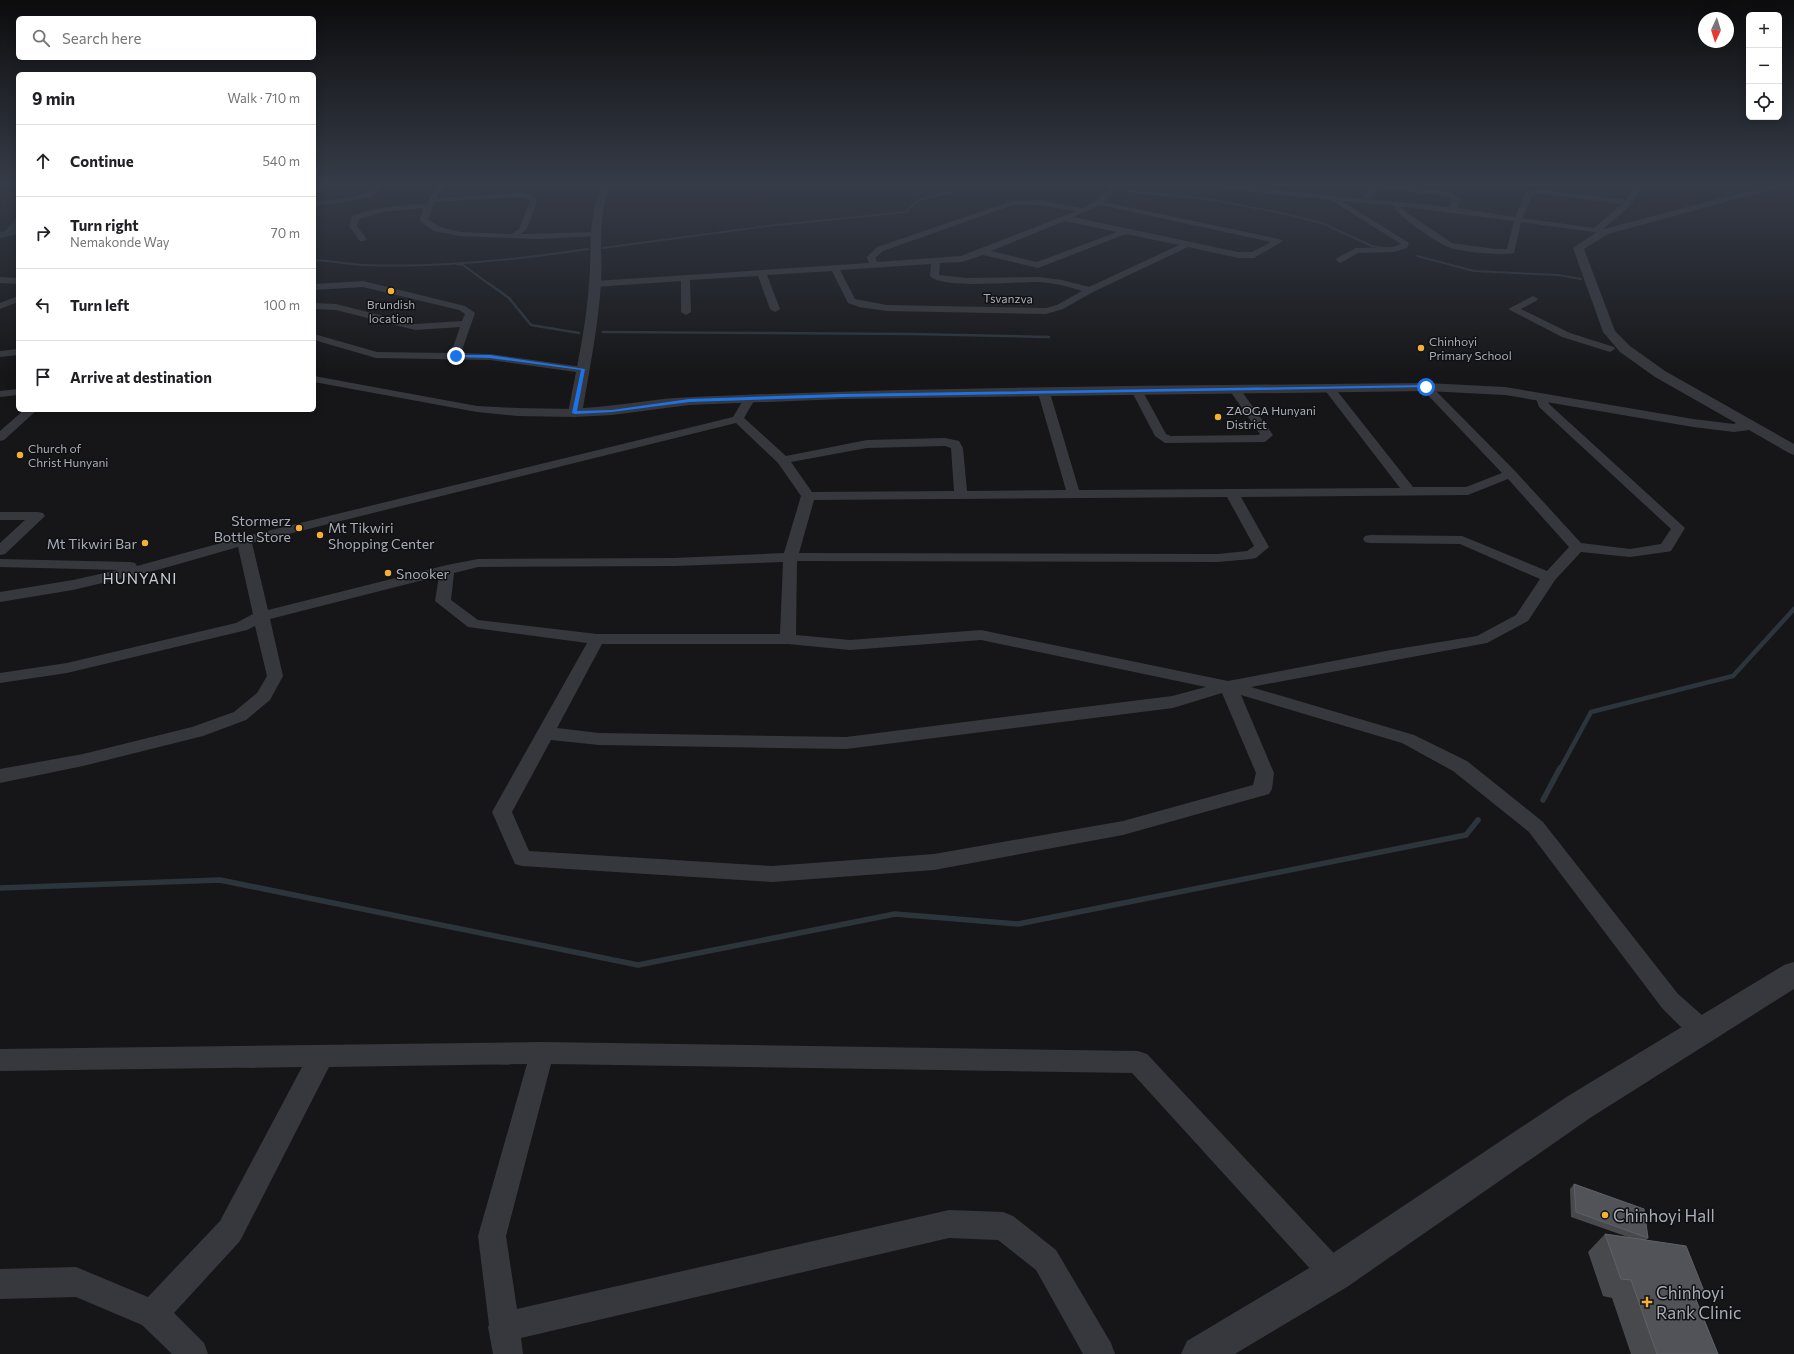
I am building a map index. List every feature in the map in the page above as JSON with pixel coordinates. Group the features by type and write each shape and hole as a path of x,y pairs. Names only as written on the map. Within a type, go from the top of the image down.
{"street":[{"path":"575,413 583,370 595,284 596,248"},
{"path":"874,266 871,257 882,248"},
{"path":"595,284 962,259 991,248"},
{"path":"982,252 1038,265 1080,248"},
{"name":"Tsvanzva","path":"835,268 851,301 859,304 887,308 1046,311 1060,307 1090,290 1179,248"},
{"path":"1207,248 1238,255 1254,255 1265,248"},
{"path":"1340,260 1356,251 1397,248"},
{"path":"1470,248 1495,252 1511,251 1512,248"},
{"path":"1578,248 1609,332 1625,349 1660,374 1749,426 1794,450"},
{"path":"936,261 934,276 939,278 957,280 1034,279 1074,285 1090,290"},
{"path":"762,273 775,309"},
{"path":"685,278 686,312"},
{"path":"0,280 16,281"},
{"path":"316,287 363,284 370,285 462,308 470,313 456,356"},
{"path":"1533,299 1514,309 1566,335 1610,349"},
{"path":"0,306 16,300"},
{"path":"316,306 336,306 415,327 466,324"},
{"path":"316,338 376,356 490,357 583,370"},
{"path":"0,354 16,352"},
{"path":"316,379 477,409 517,412 575,413 612,411 689,401 842,395 1426,387 1505,391 1692,423 1734,428 1749,426"},
{"path":"1426,387 1511,475 1577,547 1630,553 1666,548 1678,528 1543,405 1541,396"},
{"path":"1330,389 1409,491"},
{"path":"1138,392 1161,436 1169,440 1261,439 1267,435 1236,390"},
{"path":"0,394 16,392"},
{"path":"1044,392 1074,494"},
{"path":"0,597 73,585 156,566 244,541 738,419 749,399"},
{"path":"1,435 29,412"},
{"path":"738,419 783,460 808,496"},
{"path":"783,460 867,444 945,442 955,444 958,448 961,494"},
{"path":"808,496 1468,491 1501,477 1511,475"},
{"path":"0,678 74,666 241,627 262,616 447,569 478,563 674,562 790,557 1218,558 1251,555 1262,547 1232,493"},
{"path":"788,639 790,557 808,496"},
{"path":"0,516 38,516 0,551"},
{"path":"1370,539 1462,540 1549,577"},
{"path":"0,776 83,760 197,732 240,716 264,696 275,676 244,541"},
{"path":"544,733 599,738 846,743 1173,702 1228,686 1391,655 1481,640 1522,618 1549,577 1577,547"},
{"path":"0,564 156,566"},
{"path":"447,569 443,601 474,624 597,638 788,639 850,645 981,635 1228,686 1408,739 1460,766 1536,827 1670,1001 1702,1032"},
{"path":"597,638 502,812 522,858 780,874 934,862 1123,828 1262,789 1265,773 1228,686"},
{"path":"1200,1354 1334,1274 1579,1107 1794,974"},
{"path":"0,1060 542,1053 1138,1062 1334,1274"},
{"path":"508,1354 503,1327 492,1236 542,1053"},
{"path":"152,1314 230,1231 322,1055"},
{"path":"503,1327 949,1224 1003,1226 1046,1260 1100,1354"},
{"path":"0,1284 76,1282 152,1314 193,1354"}],"building":[{"name":"Chinhoyi Hall","path":"1574,1184 1644,1209 1648,1238 1576,1212"},
{"path":"1605,1234 1686,1246 1704,1291 1692,1290 1718,1354 1657,1354 1631,1280 1621,1279"}],"waterway":[{"path":"316,260 394,266 450,264 533,257 588,249"},
{"path":"1417,256 1474,271 1558,275 1581,279"},
{"path":"457,264 463,265 489,284"},
{"path":"488,283 509,298 531,325 579,333"},
{"path":"603,332 913,334 1049,337"},
{"path":"1560,769 1591,712 1733,676 1794,609"},
{"path":"1543,800 1560,768"},
{"path":"0,888 220,880 638,965 895,914 1018,924 1466,835 1478,820"}],"place":[{"name":"Brundish location","path":"391,291"},
{"name":"Chinhoyi Primary School","path":"1421,348"},
{"name":"ZAOGA Hunyani District","path":"1218,417"},
{"name":"Church of Christ Hunyani","path":"20,455"},
{"name":"Stormerz Bottle Store","path":"299,528"},
{"name":"Mt Tikwiri Shopping Center","path":"320,535"},
{"name":"Mt Tikwiri Bar","path":"145,543"},
{"name":"Snooker","path":"388,573"},
{"name":"Chinhoyi Hall","path":"1605,1215"},
{"name":"Chinhoyi Rank Clinic","path":"1647,1302"}],"district":[{"name":"HUNYANI","path":"140,578"}],"route":[{"path":"456,356 490,357 583,370 575,413 612,411 689,401 842,395 1426,387"}]}
